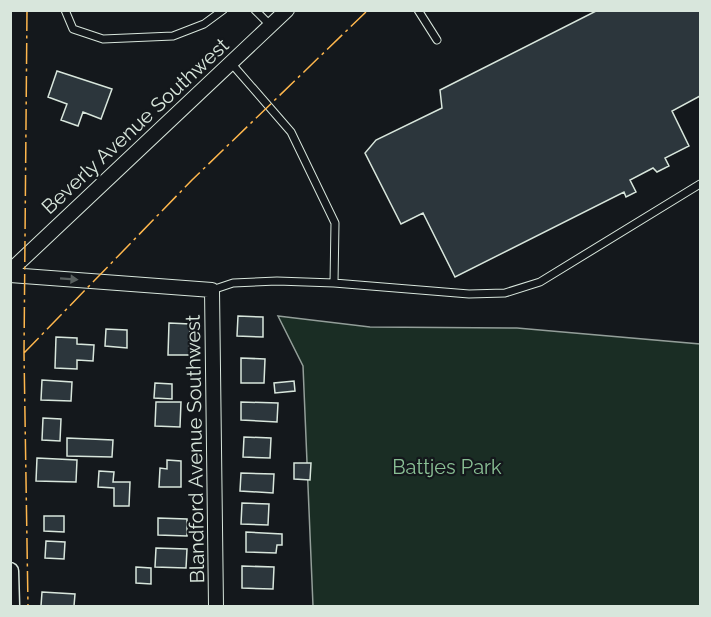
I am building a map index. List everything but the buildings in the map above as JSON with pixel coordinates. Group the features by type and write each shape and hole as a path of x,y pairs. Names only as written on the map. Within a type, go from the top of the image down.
{"street":[{"name":"Beverly Avenue Southwest","path":"10,273 286,10"},
{"path":"10,273 212,290"},
{"name":"Blandford Avenue Southwest","path":"212,290 216,606"},
{"path":"10,571 11,606"}],"lane":[{"path":"65,10 73,29 103,39 173,36 204,24 223,10"},
{"path":"255,10 271,25"},
{"path":"418,10 437,40"},
{"path":"231,63 291,132 335,224 334,283"},
{"path":"212,290 233,283 277,281 334,283 468,294 505,293 540,282 700,184"}],"green space":[{"name":"Battjes Park","path":"278,316 370,327 517,328 700,344 700,606 313,606 303,366"}],"power":[{"path":"27,10 24,353 28,606"},
{"path":"24,353 192,180 368,10"}]}
